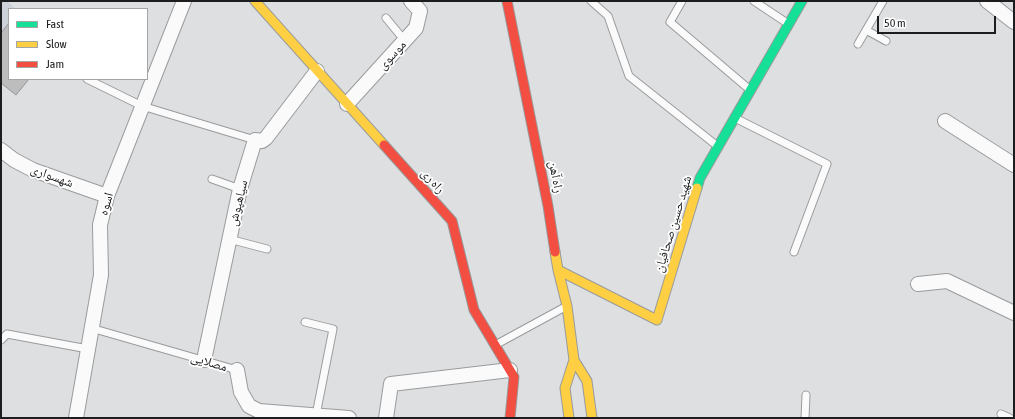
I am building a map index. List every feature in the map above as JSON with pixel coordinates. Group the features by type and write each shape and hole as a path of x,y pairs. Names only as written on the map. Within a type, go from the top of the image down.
{"street":[{"name":"اسوه","path":"76,418 101,275 100,225 107,196 184,1"},
{"name":"راه ری","path":"255,1 452,221 474,310 514,377 510,418"},
{"name":"موسوی","path":"347,104 416,28 420,12 411,1"},
{"name":"شهید حسین صحافیان","path":"558,270 657,320 700,178 802,1"},
{"path":"987,1 1014,22"},
{"name":"راه آهن","path":"509,4 548,206 574,360 587,381 592,418"},
{"path":"256,140 262,141 266,138 317,71"},
{"path":"945,121 1014,165"},
{"name":"سیاهپوش","path":"204,360 240,189 256,140"},
{"name":"شهسواری","path":"1,150 14,160 33,170 107,196"},
{"path":"918,284 947,281 1014,313"},
{"name":"راه آهن","path":"570,418 565,388 574,360"},
{"name":"مصلایی","path":"237,370 241,392 248,412 258,411 350,418"},
{"path":"386,418 391,384 510,370"}],"lane":[{"path":"591,1 608,16 629,76 718,147"},
{"path":"682,1 670,22 751,90"},
{"path":"754,1 789,24"},
{"path":"858,44 883,1"},
{"path":"386,18 405,41"},
{"path":"866,30 886,41"},
{"path":"89,80 142,106 256,140"},
{"path":"735,118 827,164 794,252"},
{"path":"212,179 240,189"},
{"path":"229,239 267,249"},
{"path":"495,345 566,306"},
{"path":"305,322 333,329 316,415"},
{"name":"مصلایی","path":"92,328 237,370"},
{"path":"1,340 7,334 88,349"},
{"path":"805,418 806,395"},
{"path":"1002,414 1010,418"}],"shaded area":[{"path":"1,1 7,1 15,8 8,8 8,80 28,80 16,95 1,83"}],"building":[{"path":"8,24 8,80 28,80 16,95 1,83 1,33"}],"traffic: fast":[{"path":"697,188 700,178 802,1"}],"traffic: slow":[{"path":"255,1 384,145"},
{"path":"558,270 657,320 697,188"},
{"path":"555,252 567,306 574,360 587,381 592,418"},
{"path":"569,418 565,388 574,360"}],"traffic: jam":[{"path":"507,1 548,206 555,252"},
{"path":"384,145 452,221 474,310 514,377 510,418"}]}
